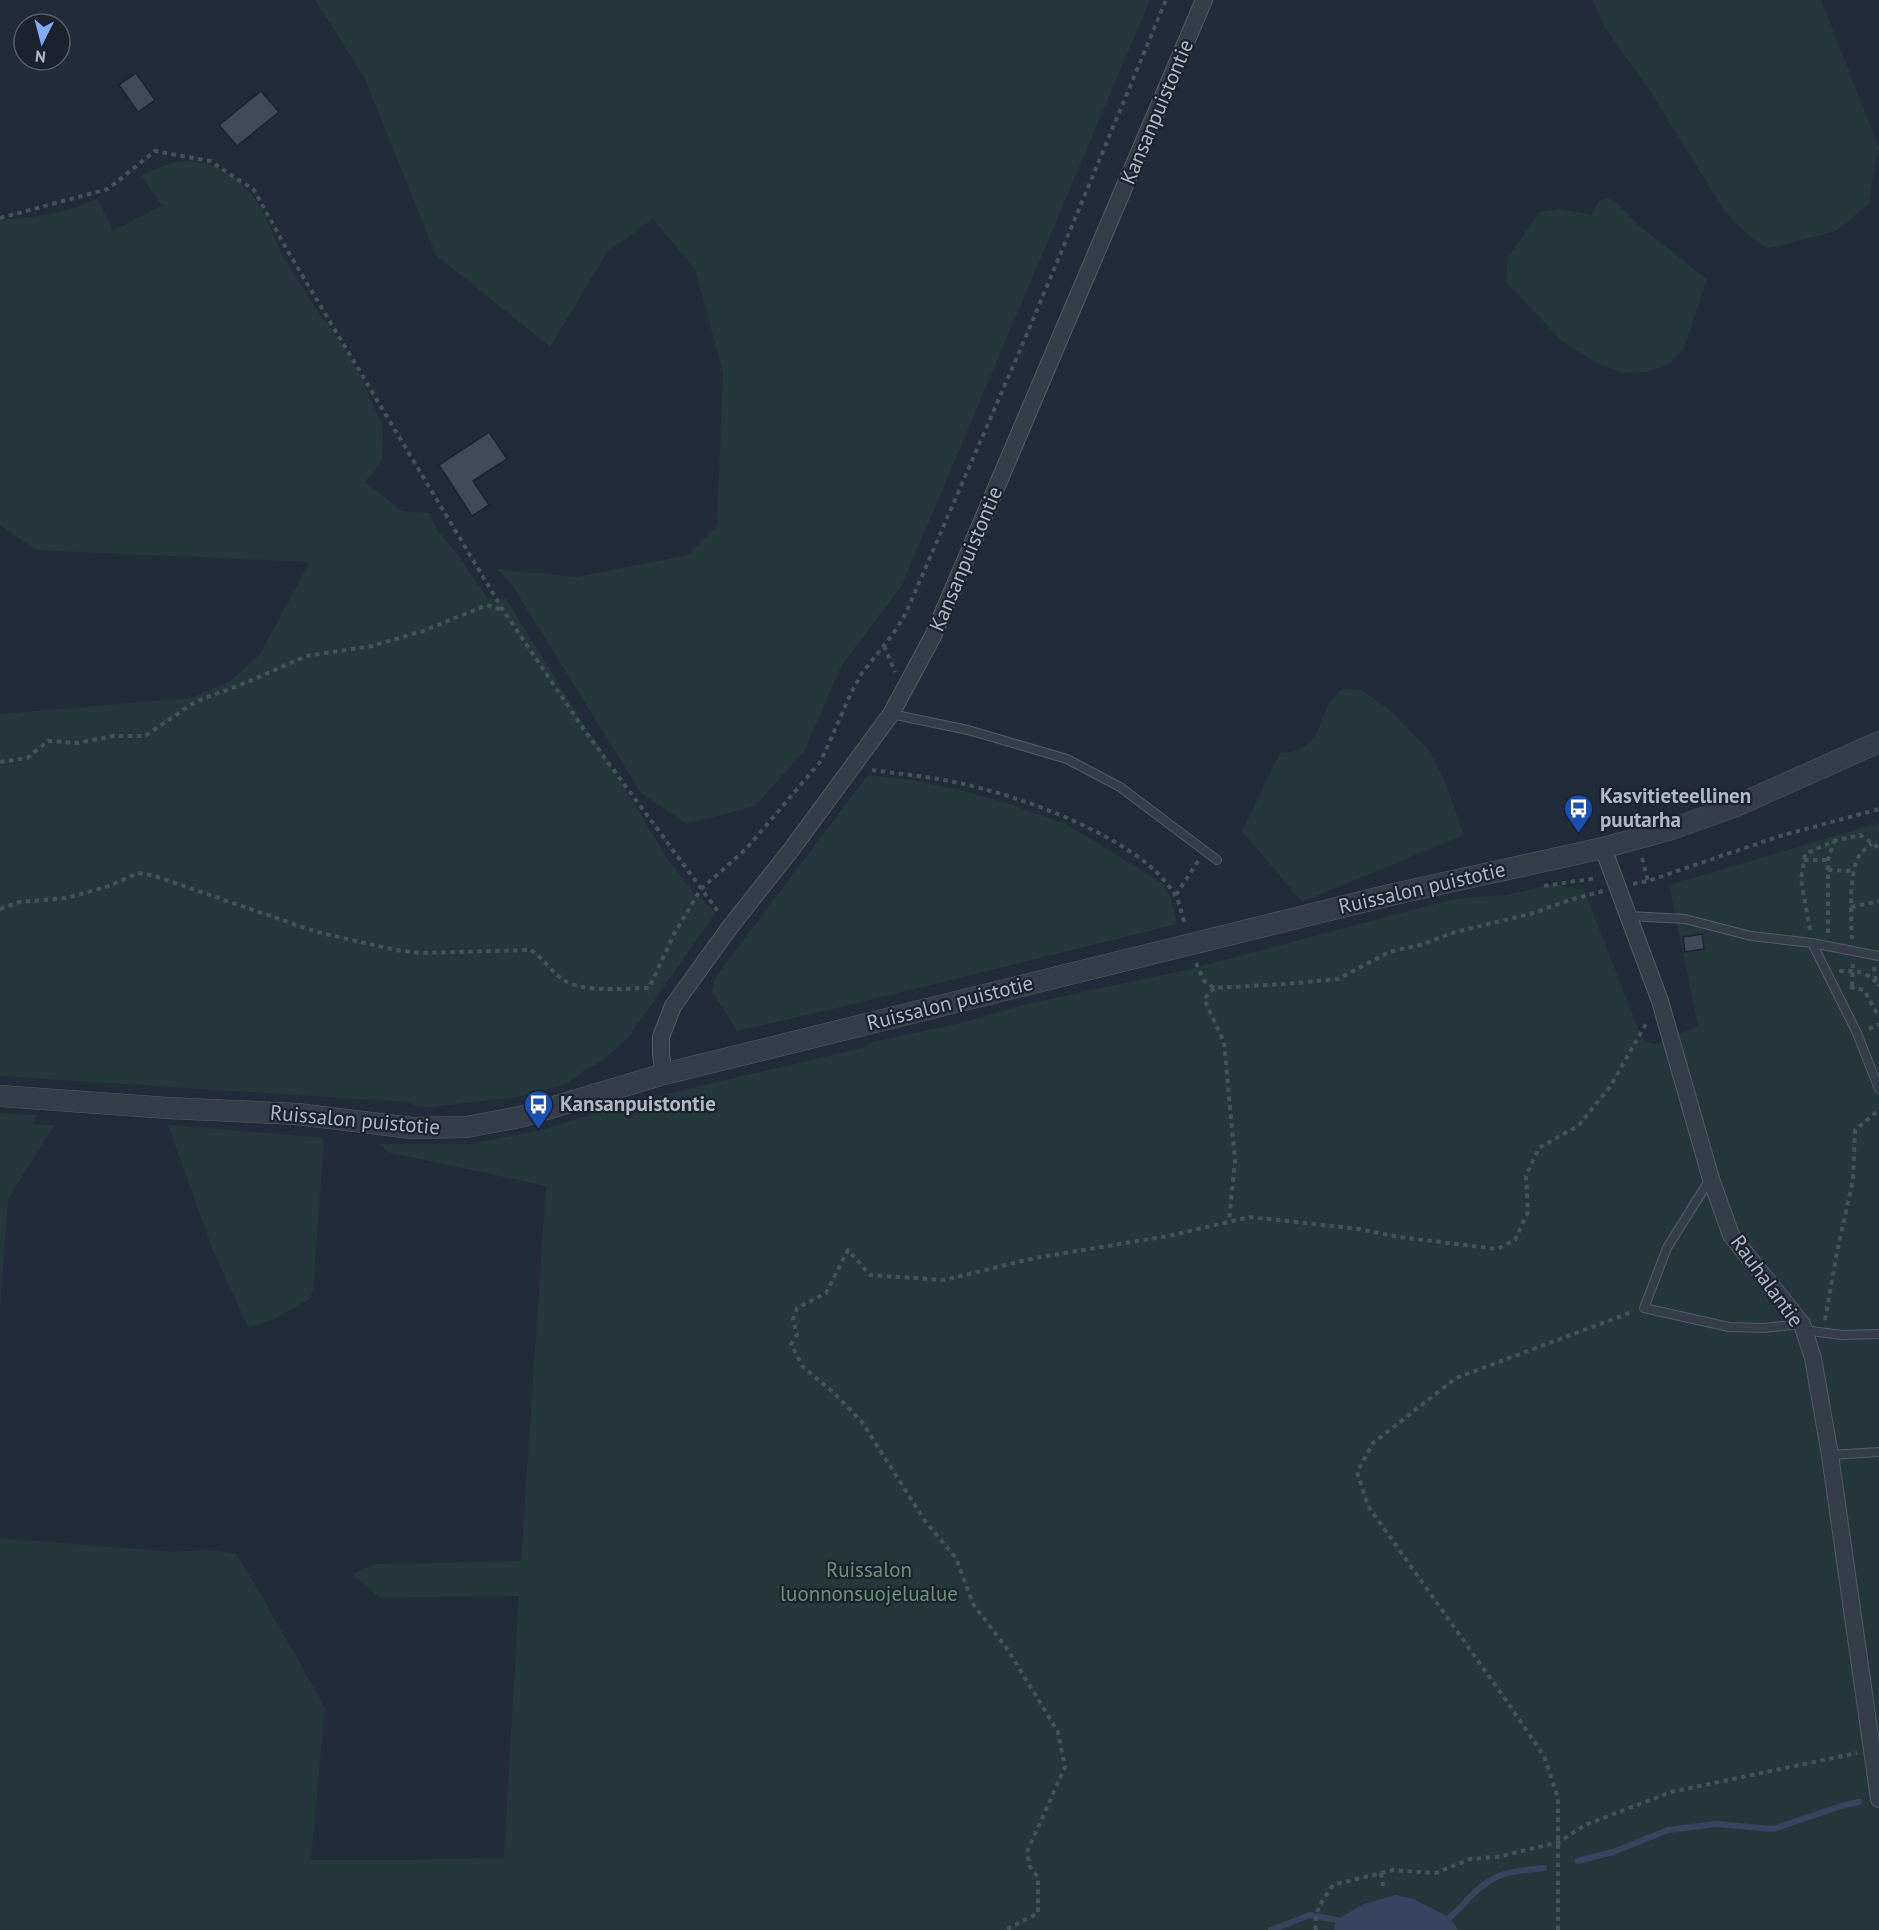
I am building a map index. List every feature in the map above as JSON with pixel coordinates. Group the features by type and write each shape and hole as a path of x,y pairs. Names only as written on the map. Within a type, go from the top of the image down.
{"street":[{"name":"Kansanpuistontie","path":"664,1074 661,1037 673,1006 891,714 933,636 1204,0"},
{"name":"Ruissalon puistotie","path":"0,1096 168,1108 297,1114 412,1128 466,1127 520,1117 664,1074 1390,894 1604,849 1736,807 1879,742"},
{"name":"Rauhalantie","path":"1604,849 1660,1002 1711,1179 1731,1235 1803,1327 1813,1358 1830,1455 1879,1799"}],"lane":[{"path":"891,714 968,730 1067,759 1120,787 1217,860"},
{"path":"1629,916 1685,919 1751,936 1812,943 1879,956"},
{"path":"1812,943 1857,1033 1879,1089"},
{"path":"1711,1179 1667,1248 1644,1308 1729,1327 1803,1327 1842,1335 1879,1334"},
{"path":"1830,1455 1879,1452"}],"path":[{"path":"0,909 19,902 67,898 109,886 138,873 152,875 317,932 396,950 421,953 531,950 563,980 579,987 649,988 674,934 701,889 746,849 821,761 850,693 905,615 1027,334 1166,0"},
{"path":"0,218 108,189 155,151 210,160 254,190 290,255 503,610 585,731 730,927"},
{"path":"0,762 27,758 48,741 78,743 113,735 145,736 195,702 306,656 372,646 423,631 487,605 503,610"},
{"path":"863,769 954,782 1047,809 1103,835 1139,857 1162,878 1176,895 1185,926"},
{"path":"1544,886 1648,881 1780,836 1879,809"},
{"path":"1812,943 1801,879 1805,854 1834,841 1860,836 1879,848"},
{"path":"1828,946 1828,860 1834,841"},
{"path":"1852,986 1851,907 1854,872 1859,855 1872,844"},
{"path":"1176,895 1204,851"},
{"path":"1641,855 1648,881"},
{"path":"1804,860 1828,860"},
{"path":"1828,870 1854,872"},
{"path":"1196,961 1204,981 1214,988 1338,979 1389,952 1530,914 1617,882"},
{"path":"1851,907 1879,901"},
{"path":"1853,970 1867,974 1876,982"},
{"path":"1834,987 1852,986 1864,990 1879,1017"},
{"path":"1214,988 1204,999 1224,1042 1235,1160 1229,1222"},
{"path":"1008,1930 1038,1913 1038,1877 1030,1867 1027,1852 1065,1767 1058,1732 1008,1650 973,1604 956,1558 925,1521 862,1422 803,1366 791,1344 797,1335 793,1320 797,1308 826,1293 848,1250 870,1275 944,1280 1035,1258 1168,1236 1250,1217 1359,1229 1399,1237 1497,1249 1515,1240 1528,1212 1526,1176 1539,1148 1578,1126 1610,1087 1630,1049 1660,1002"},
{"path":"1823,1327 1853,1180 1855,1130 1879,1110"},
{"path":"1558,1930 1558,1798 1544,1756 1368,1506 1357,1472 1373,1443 1456,1378 1644,1308"},
{"path":"1316,1930 1317,1909 1333,1885 1393,1870 1436,1873 1470,1859 1497,1857 1559,1842 1585,1826 1671,1791 1872,1750"},
{"path":"1381,1873 1383,1886"}],"green space":[{"path":"315,0 1150,0 902,585 842,665 804,751 755,806 687,824 641,793 512,585 497,569 576,577 688,555 717,526 723,373 695,269 653,219 607,252 550,347 436,255 364,77"},
{"path":"1593,0 1821,0 1879,147 1869,204 1836,231 1770,248 1763,246 1743,230 1724,210 1653,96 1604,26"},
{"path":"191,161 224,170 238,180 255,199 262,209 283,256 359,373 383,427 382,461 365,482 402,511 429,513 437,530 459,556 488,599 506,599 669,861 692,891 716,912 628,1038 599,1063 566,1084 523,1096 432,1107 416,1106 406,1102 0,1076 0,714 190,698 229,682 260,654 310,562 35,550 0,525 0,220 62,211 97,199 113,231 162,206 141,175 174,162"},
{"path":"1607,198 1617,203 1637,224 1707,279 1684,348 1670,363 1647,372 1625,373 1602,366 1562,341 1506,282 1508,257 1540,212 1561,209 1591,215 1599,201"},
{"path":"1343,689 1361,690 1389,709 1428,749 1444,779 1464,835 1302,902 1242,831 1280,753 1307,745 1315,737 1327,706"},
{"path":"868,775 912,780 960,790 1007,803 1066,824 1162,883 1171,898 1177,924 737,1031 712,992 714,979"},
{"name":"Ruissalon luonnonsuojelualue","path":"1879,823 1879,1930 0,1930 0,1538 173,1552 206,1550 235,1553 325,1707 311,1860 504,1858 519,1596 380,1598 352,1574 376,1564 521,1561 546,1186 387,1152 381,1144 470,1144 545,1129 620,1105 862,1048 876,1041 961,1023 1027,1004 1190,969 1454,899 1506,895 1554,884 1584,890 1643,1041 1656,1044 1698,1026 1669,885"},
{"path":"0,1113 36,1115 33,1124 54,1125 8,1199 0,1308"},
{"path":"168,1125 324,1138 313,1289 310,1299 272,1320 248,1327 212,1248"}],"water":[{"path":"1396,1895 1414,1899 1450,1918 1458,1930 1334,1930 1336,1920 1364,1904"}],"building":[{"path":"136,73 155,100 138,112 119,85"},
{"path":"261,91 279,112 237,146 219,125"},
{"path":"489,432 507,459 473,481 489,505 472,516 439,465"},
{"path":"1702,934 1704,949 1685,952 1683,937"}],"waterway":[{"path":"1578,1861 1613,1852 1668,1830 1716,1824 1773,1829 1859,1802"},
{"path":"1443,1922 1491,1880 1515,1871 1544,1868"},
{"path":"1271,1930 1310,1915 1342,1921"}],"place":[{"name":"Kasvitieteellinen puutarha","path":"1579,834"},
{"name":"Kansanpuistontie","path":"539,1130"}]}
